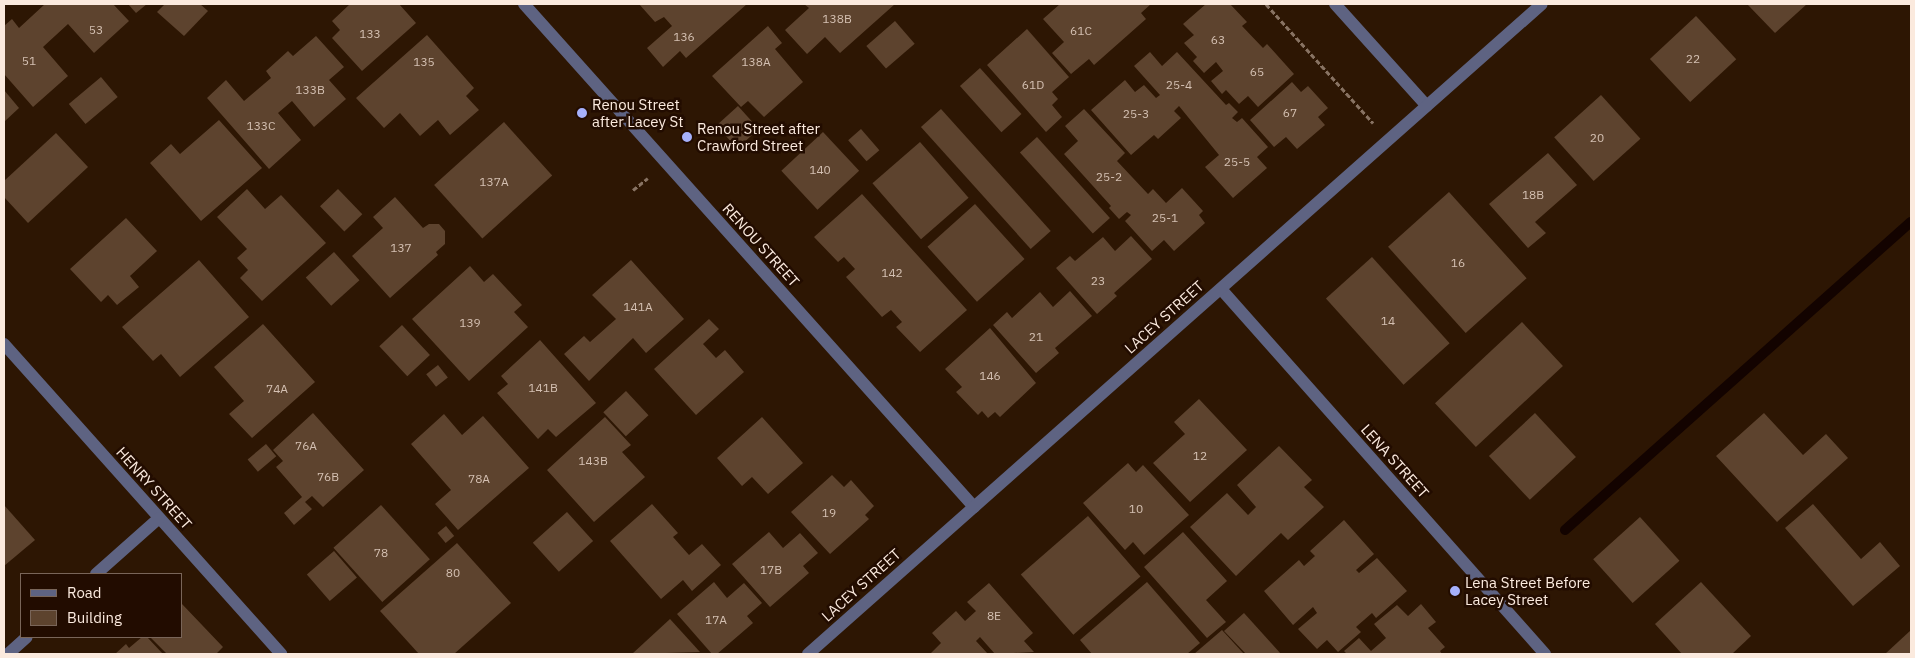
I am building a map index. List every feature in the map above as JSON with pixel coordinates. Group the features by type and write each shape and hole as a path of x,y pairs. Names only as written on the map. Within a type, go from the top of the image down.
{"street":[{"name":"RENOU STREET","path":"524,4 974,507"},
{"path":"1335,4 1427,106"},
{"name":"LACEY STREET","path":"808,654 1542,4"},
{"name":"LENA STREET","path":"1220,290 1545,654"},
{"name":"HENRY STREET","path":"4,344 281,654"},
{"path":"97,573 159,518"},
{"path":"8,654 26,638"}],"path":[{"path":"1266,4 1389,140"},
{"path":"633,190 648,177"}],"building":[{"path":"45,4 113,4 129,21 94,53 68,24 43,47 68,76 33,107 4,74 4,26 12,19 19,28"},
{"path":"128,4 147,4 136,13"},
{"path":"165,4 200,4 208,11 184,36 157,12"},
{"path":"350,4 399,4 416,23 362,71 332,38 340,30 332,21"},
{"path":"639,4 747,4 686,58 680,51 663,67 647,48 672,26 664,17 655,22"},
{"path":"804,4 895,4 840,53 825,37 807,54 785,30 809,8"},
{"path":"1060,4 1151,4 1141,13 1146,19 1094,65 1089,59 1071,74 1052,53 1064,42 1043,19"},
{"path":"1206,4 1230,4 1247,22 1242,26 1263,48 1267,44 1294,74 1258,107 1248,96 1239,104 1226,90 1222,94 1211,81 1223,71 1216,62 1204,73 1193,61 1197,57 1184,43 1194,35 1183,24"},
{"path":"1747,4 1807,4 1775,33"},
{"path":"1696,16 1736,59 1690,102 1650,59"},
{"path":"895,21 915,44 886,69 866,46"},
{"path":"768,26 782,43 775,49 803,82 764,117 748,101 741,107 712,76"},
{"path":"1027,29 1069,77 1052,92 1058,99 1052,105 1062,117 1046,132 987,65"},
{"path":"427,35 474,88 466,96 479,110 450,135 438,120 420,136 400,113 384,128 356,98"},
{"path":"316,36 344,67 329,80 346,99 314,127 292,101 278,113 301,140 269,169 207,98 226,80 244,101 271,78 266,71 288,51 293,56"},
{"path":"1150,52 1162,66 1177,52 1226,105 1229,103 1238,112 1232,118 1237,122 1242,118 1268,147 1257,157 1267,168 1233,198 1205,167 1219,155 1179,106 1174,111 1181,118 1158,139 1154,135 1131,155 1091,110 1125,80 1135,92 1144,85 1156,98 1160,95 1134,66"},
{"path":"980,68 1021,114 1001,132 960,86"},
{"path":"101,77 118,97 86,124 69,104"},
{"path":"1292,82 1301,92 1308,86 1328,108 1318,117 1325,125 1297,149 1286,137 1274,147 1250,120"},
{"path":"4,90 19,108 4,122"},
{"path":"1601,95 1640,139 1594,181 1554,137"},
{"path":"738,106 759,129 737,148 716,125"},
{"path":"941,109 1051,231 1031,249 921,127"},
{"path":"1084,109 1125,153 1117,161 1148,194 1153,189 1166,203 1182,188 1203,211 1199,215 1205,223 1174,251 1164,240 1152,251 1125,221 1131,215 1127,212 1119,219 1109,208 1111,206 1064,154 1078,141 1065,126"},
{"path":"219,120 262,168 201,221 150,163 171,144 180,154"},
{"path":"504,122 552,176 482,238 434,185"},
{"path":"861,129 879,150 867,161 848,140"},
{"path":"823,132 859,171 817,210 781,171"},
{"path":"56,133 88,167 28,223 4,197 4,181"},
{"path":"1037,137 1110,218 1093,233 1020,152"},
{"path":"920,142 969,198 921,239 872,183"},
{"path":"1548,153 1577,185 1535,222 1546,233 1528,248 1489,204"},
{"path":"247,189 265,209 281,195 326,243 262,301 240,278 248,270 237,258 247,249 217,217"},
{"path":"338,189 362,214 344,232 320,206"},
{"path":"1449,192 1527,278 1466,333 1388,247"},
{"path":"862,194 967,310 920,352 896,327 902,322 891,310 882,317 846,277 855,269 844,257 838,262 814,237"},
{"path":"395,197 423,228 429,224 439,224 445,231 445,244 436,252 438,255 390,298 352,256 383,228 373,217"},
{"path":"975,204 1025,259 977,302 927,247"},
{"path":"126,218 157,251 130,276 139,287 117,305 108,295 101,302 70,269"},
{"path":"1131,236 1152,259 1114,293 1117,296 1097,314 1056,268 1070,256 1075,261 1103,237 1115,251"},
{"path":"334,252 359,280 331,306 306,277"},
{"path":"1372,257 1450,343 1404,385 1326,298"},
{"path":"199,260 249,317 180,377 161,354 153,361 122,327"},
{"path":"631,260 684,319 646,353 633,338 589,381 564,354 584,336 590,342 616,319 592,295"},
{"path":"470,266 484,282 493,274 522,305 514,312 528,327 469,381 412,319"},
{"path":"1070,291 1092,316 1055,348 1059,353 1036,373 993,325 1007,312 1012,318 1040,292 1053,307"},
{"path":"709,319 719,329 703,344 716,358 725,350 744,372 696,415 654,369"},
{"path":"1522,322 1563,366 1476,447 1435,403"},
{"path":"263,324 315,382 252,438 229,414 244,401 214,367"},
{"path":"402,325 430,355 407,376 379,346"},
{"path":"990,328 1036,383 1000,417 995,412 988,418 982,411 978,415 956,392 962,387 945,369"},
{"path":"540,340 596,403 556,437 548,429 538,439 497,393 508,384 501,376"},
{"path":"438,365 448,378 436,387 426,374"},
{"path":"626,391 649,415 626,436 603,412"},
{"path":"1199,399 1247,450 1190,502 1153,463 1185,434 1174,422"},
{"path":"313,413 364,470 323,507 312,496 305,502 312,509 294,525 284,513 302,497 276,467 283,461 273,450"},
{"path":"1535,413 1576,457 1530,500 1489,456"},
{"path":"1764,413 1803,455 1826,434 1848,458 1777,522 1716,456"},
{"path":"444,414 462,435 483,416 529,468 458,530 435,504 451,490 411,444"},
{"path":"605,417 631,445 622,452 645,477 594,522 547,470"},
{"path":"762,417 803,463 768,494 752,477 742,486 717,458"},
{"path":"266,444 276,456 258,472 248,459"},
{"path":"1279,446 1312,480 1304,487 1324,507 1288,540 1281,533 1236,576 1190,527 1227,493 1248,515 1256,507 1237,485"},
{"path":"1128,463 1136,472 1143,465 1189,515 1144,555 1133,542 1125,550 1083,503"},
{"path":"832,475 844,487 851,480 874,506 865,515 869,519 830,554 791,512"},
{"path":"652,504 678,533 673,537 689,555 702,544 721,565 692,591 683,580 661,599 610,541"},
{"path":"1813,504 1861,559 1880,542 1900,566 1853,606 1785,528"},
{"path":"4,505 35,540 4,566"},
{"path":"381,505 430,559 382,602 333,548"},
{"path":"567,512 593,541 559,572 533,543"},
{"path":"1088,516 1140,576 1073,635 1021,574"},
{"path":"1640,517 1679,561 1633,603 1593,559"},
{"path":"1344,520 1374,554 1356,570 1359,573 1377,558 1407,591 1376,618 1372,613 1356,627 1361,632 1338,652 1327,640 1317,649 1298,629 1317,613 1313,607 1293,625 1264,591 1299,560 1304,566 1315,556 1310,551"},
{"path":"446,526 454,536 446,543 437,533"},
{"path":"769,532 783,548 800,533 818,553 803,566 809,573 770,607 732,564"},
{"path":"1183,532 1227,581 1206,600 1226,622 1207,638 1144,567"},
{"path":"457,543 511,603 454,654 419,654 380,611"},
{"path":"334,551 357,577 330,601 307,575"},
{"path":"714,582 727,598 744,583 762,603 747,616 753,623 717,654 712,654 677,614"},
{"path":"1147,582 1200,643 1187,654 1092,654 1080,640"},
{"path":"1701,582 1751,636 1732,654 1682,654 1655,624"},
{"path":"989,583 1033,633 1024,641 1034,652 995,654 980,637 976,641 988,654 930,654 941,643 932,633 956,611 965,621 976,611 967,602"},
{"path":"182,604 223,647 216,654 167,654 151,638 182,638"},
{"path":"1421,604 1436,622 1428,628 1445,647 1440,651 1442,654 1347,654 1344,651 1359,638 1371,651 1386,638 1374,624 1397,605 1408,616"},
{"path":"1244,613 1281,654 1246,654 1224,631"},
{"path":"670,619 700,652 632,654"},
{"path":"1222,630 1244,654 1194,654"},
{"path":"1911,630 1911,654 1885,654"},
{"path":"141,638 148,638 163,654 115,654 126,644 129,648"}],"waterway":[{"path":"1565,530 1911,222"}],"place":[{"name":"Renou Street after Lacey St","path":"582,113"},
{"name":"Renou Street after Crawford Street","path":"687,137"},
{"name":"Lena Street Before Lacey Street","path":"1455,591"}]}
